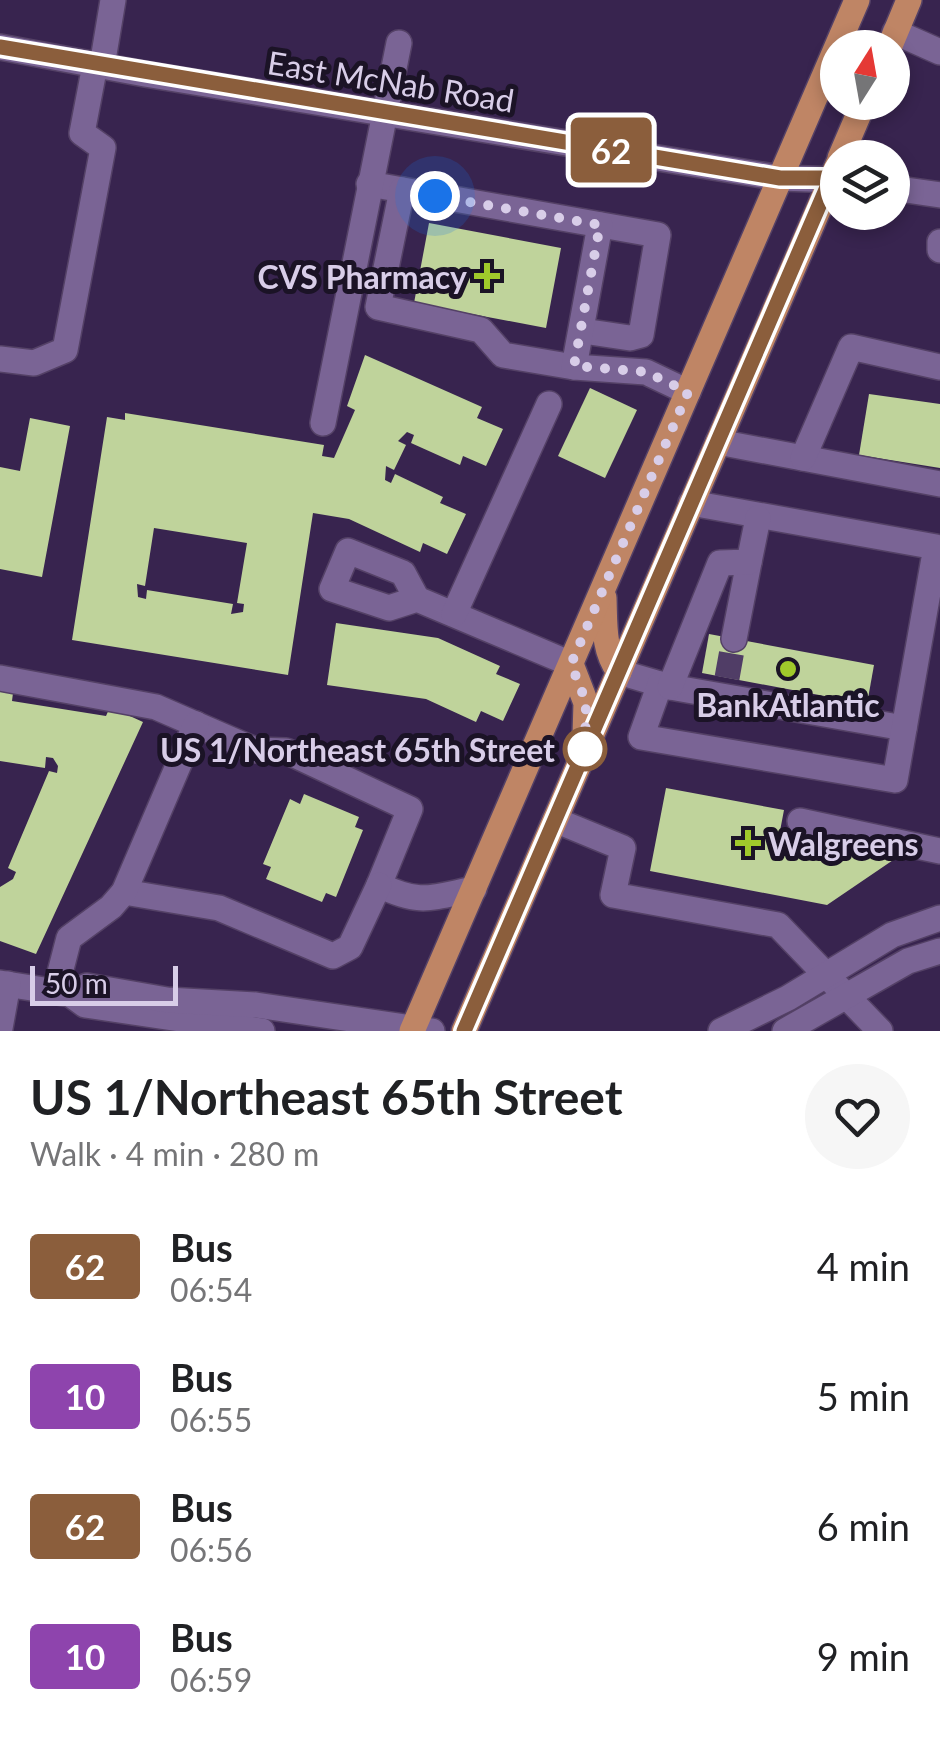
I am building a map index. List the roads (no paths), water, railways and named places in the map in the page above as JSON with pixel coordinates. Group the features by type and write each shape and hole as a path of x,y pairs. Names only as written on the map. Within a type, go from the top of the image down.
{"main road":[{"path":"419,1030 474,890 857,0"},
{"path":"896,30 910,0"},
{"path":"464,1031 820,209"},
{"path":"603,588 605,640 610,659 619,672"},
{"path":"571,664 586,702 585,750"}],"street":[{"path":"0,359 34,363 66,350 103,148 82,133 113,0"},
{"path":"323,423 399,43"},
{"path":"910,44 940,52"},
{"name":"East McNab Road","path":"0,47 780,178 820,172"},
{"path":"369,184 658,235 641,334 630,338 582,331"},
{"path":"910,188 938,189"},
{"path":"402,190 378,307 482,330 503,355 646,372 688,392"},
{"path":"574,366 600,225"},
{"path":"803,458 850,347 940,367"},
{"path":"454,614 549,404"},
{"path":"718,442 940,484"},
{"path":"691,503 758,518 936,546 895,780 641,736 720,563 749,562"},
{"path":"734,639 758,518"},
{"path":"417,599 571,664"},
{"path":"619,672 665,685 725,687 904,728"},
{"path":"0,678 156,707 255,750 286,751 410,809 350,947 333,956 219,908 124,892"},
{"path":"62,993 70,938 124,892 196,724"},
{"path":"555,820 622,848 613,895 778,925 880,1031"},
{"path":"800,821 940,852"},
{"path":"379,884 406,898 422,900 474,890"},
{"path":"721,1031 788,998 892,934 940,918"},
{"path":"786,1031 908,961 940,951"},
{"path":"0,1028 4,983 62,993 85,1004 247,1030"},
{"path":"62,993 88,986 167,1000 256,1005 419,1030"}],"tunnel":[{"path":"727,678 734,639"}],"place":[{"name":"CVS Pharmacy","path":"487,276"},
{"name":"BankAtlantic","path":"788,669"},
{"name":"US 1/Northeast 65th Street","path":"585,749"},
{"name":"Walgreens","path":"748,843"}]}
